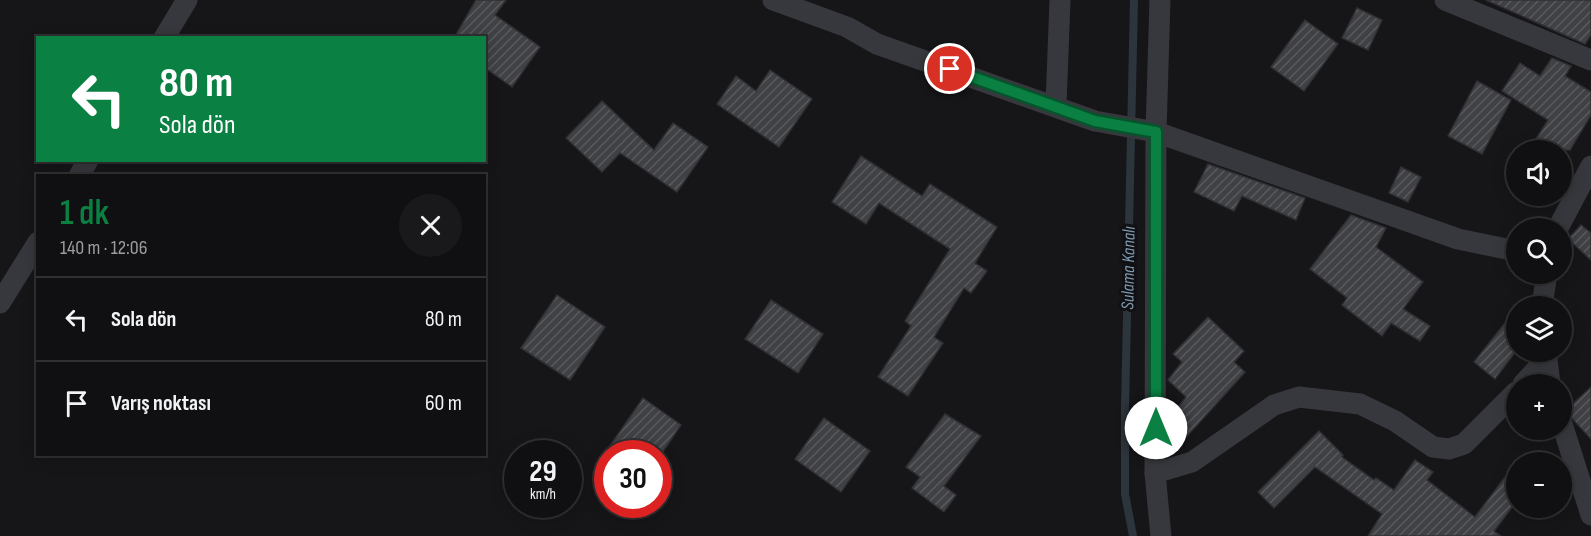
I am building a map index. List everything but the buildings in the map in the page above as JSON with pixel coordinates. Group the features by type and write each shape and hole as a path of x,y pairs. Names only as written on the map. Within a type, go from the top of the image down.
{"street":[{"path":"165,36 187,0"},
{"path":"773,0 847,27 878,44 1107,123 1150,130 1458,239 1506,249"},
{"path":"1056,105 1060,0"},
{"path":"1160,0 1150,130 1155,474 1161,536"},
{"path":"1445,0 1591,60"},
{"path":"1563,218 1591,166"},
{"path":"0,303 36,245"},
{"path":"1531,374 1540,362"},
{"path":"1155,474 1192,462 1274,405 1299,397 1360,404 1395,421 1433,447 1449,449 1464,444 1506,402"},
{"path":"1567,440 1591,515"}],"waterway":[{"name":"Sulama Kanalı","path":"1133,536 1125,494 1125,407 1134,0"}],"route":[{"path":"950,69 1056,105 1095,121 1156,132 1156,428"}]}
